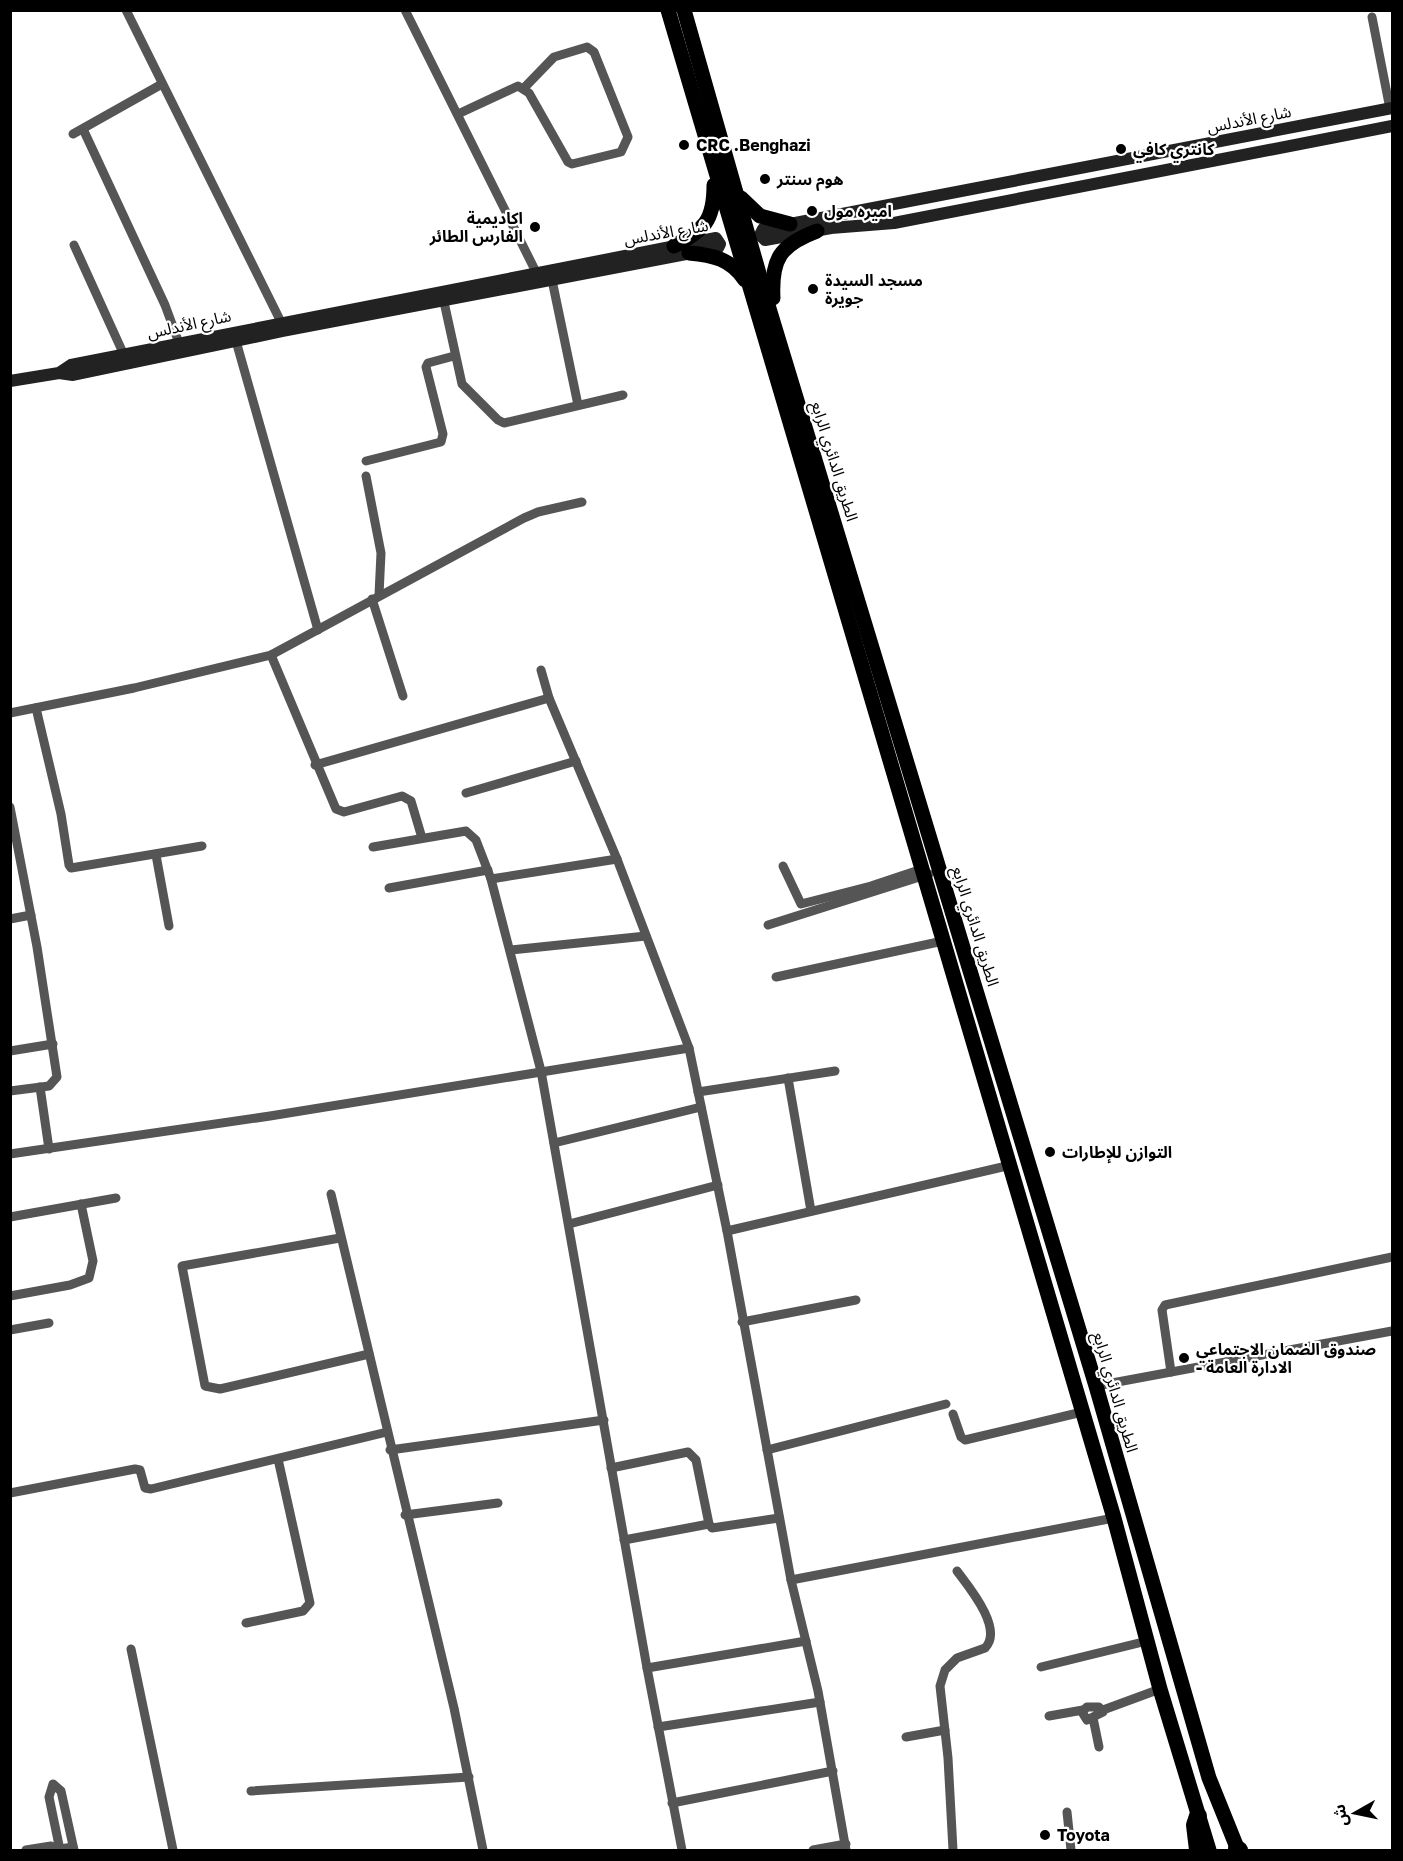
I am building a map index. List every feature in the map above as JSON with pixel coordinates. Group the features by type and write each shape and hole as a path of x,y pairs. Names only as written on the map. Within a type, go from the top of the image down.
{"highway":[{"path":"1198,1815 1195,1825 1198,1851"}],"main road":[{"name":"الطريق الدائري الرابع","path":"668,10 1011,1165 1114,1518 1160,1689 1209,1851"},
{"name":"الطريق الدائري الرابع","path":"684,10 775,325 1096,1386 1210,1783 1238,1850"},
{"name":"شارع الأندلس","path":"1391,108 763,229 760,235 765,240 817,231 881,225 1392,126"},
{"path":"674,246 702,228 709,219 713,208 714,171"},
{"path":"966,190 969,209"},
{"path":"738,194 760,216 790,224"},
{"path":"775,325 772,278 777,259 789,243 817,231"},
{"name":"شارع الأندلس","path":"10,381 59,373 73,375 236,341 444,302 470,292 536,272 716,238 720,240 718,248 552,280 470,292 281,322 71,365 59,373"},
{"path":"689,253 714,256 728,262 739,271 750,288"},
{"path":"995,1112 1002,1106 1012,1109"},
{"path":"1190,1788 1210,1783"}],"street":[{"path":"126,10 281,322"},
{"path":"405,10 536,272"},
{"path":"1372,16 1391,108"},
{"path":"458,114 518,86 524,88 568,162 572,164 621,152 627,137 594,52 587,47 554,57 524,88"},
{"path":"74,134 162,84"},
{"path":"82,129 165,305 179,343"},
{"path":"74,245 124,355"},
{"path":"552,280 578,405"},
{"path":"444,302 454,356 462,384 504,423 623,395"},
{"path":"236,341 318,630"},
{"path":"366,461 441,442 444,434 426,368 433,360 454,356"},
{"path":"366,476 381,554 375,597 403,696"},
{"path":"10,713 134,688 271,655 375,597 538,512 582,502"},
{"path":"271,655 315,765 336,809 344,812 402,796 411,801 422,838"},
{"path":"541,670 549,698 617,859 689,1048 727,1231 791,1580 820,1702 846,1847 813,1851"},
{"path":"315,765 549,698"},
{"path":"36,708 61,814 69,865 75,869 202,846"},
{"path":"465,793 576,761"},
{"path":"10,807 31,915 57,1077 53,1084 10,1091"},
{"path":"373,847 466,831 476,840 490,875 512,950 541,1071 647,1668 682,1851"},
{"path":"156,855 169,926"},
{"path":"389,888 617,859"},
{"path":"783,866 801,904 923,872 940,872"},
{"path":"768,925 923,872"},
{"path":"10,919 31,915"},
{"path":"512,950 646,936"},
{"path":"776,977 943,941"},
{"path":"10,1051 53,1044"},
{"path":"10,1154 689,1048"},
{"path":"698,1092 835,1071"},
{"path":"788,1078 812,1211"},
{"path":"40,1087 49,1149"},
{"path":"554,1143 701,1107"},
{"path":"727,1231 1011,1165"},
{"path":"569,1224 718,1185"},
{"path":"331,1194 405,1515 469,1777 483,1851"},
{"path":"10,1216 116,1198"},
{"path":"10,1296 70,1285 89,1278 93,1261 81,1204"},
{"path":"340,1238 182,1266 205,1386 216,1389 369,1354"},
{"path":"1171,1372 1162,1310 1165,1305 1392,1257"},
{"path":"742,1322 856,1300"},
{"path":"10,1330 49,1323"},
{"path":"1096,1386 1392,1331"},
{"path":"767,1450 946,1404"},
{"path":"953,1414 961,1437 965,1440 1082,1413"},
{"path":"390,1450 604,1420"},
{"path":"10,1493 135,1469 140,1470 146,1489 151,1489 387,1432"},
{"path":"611,1468 688,1452 696,1460 709,1524"},
{"path":"246,1623 303,1611 310,1603 278,1459"},
{"path":"405,1515 498,1503"},
{"path":"624,1540 709,1524 717,1528 779,1518"},
{"path":"791,1580 1114,1518"},
{"path":"953,1851 945,1730 939,1695 945,1671 957,1658 985,1648 990,1642 989,1628 983,1609 957,1571"},
{"path":"647,1668 806,1641"},
{"path":"1041,1667 1147,1641"},
{"path":"131,1649 173,1851"},
{"path":"1083,1710 1085,1719 1093,1718 1103,1710 1160,1689"},
{"path":"658,1727 820,1702"},
{"path":"1049,1716 1100,1707 1103,1710"},
{"path":"1093,1718 1099,1747"},
{"path":"906,1737 945,1730"},
{"path":"672,1803 833,1772"},
{"path":"251,1791 469,1777"},
{"path":"26,1851 73,1849 61,1791 53,1784 49,1797 57,1849"},
{"path":"1067,1812 1071,1851"},
{"path":"57,1838 70,1835"}],"place":[{"name":"CRC .Benghazi","path":"684,145"},
{"name":"كانتري كافي","path":"1121,149"},
{"name":"هوم سنتر","path":"765,179"},
{"name":"اميره مول","path":"812,211"},
{"name":"اكاديمية الفارس الطائر","path":"535,227"},
{"name":"مسجد السيدة جويرة","path":"813,289"},
{"name":"التوازن للإطارات","path":"1050,1152"},
{"name":"صندوق الضمان الاجتماعي - الادارة العامة","path":"1184,1358"},
{"name":"Toyota","path":"1045,1835"}]}
